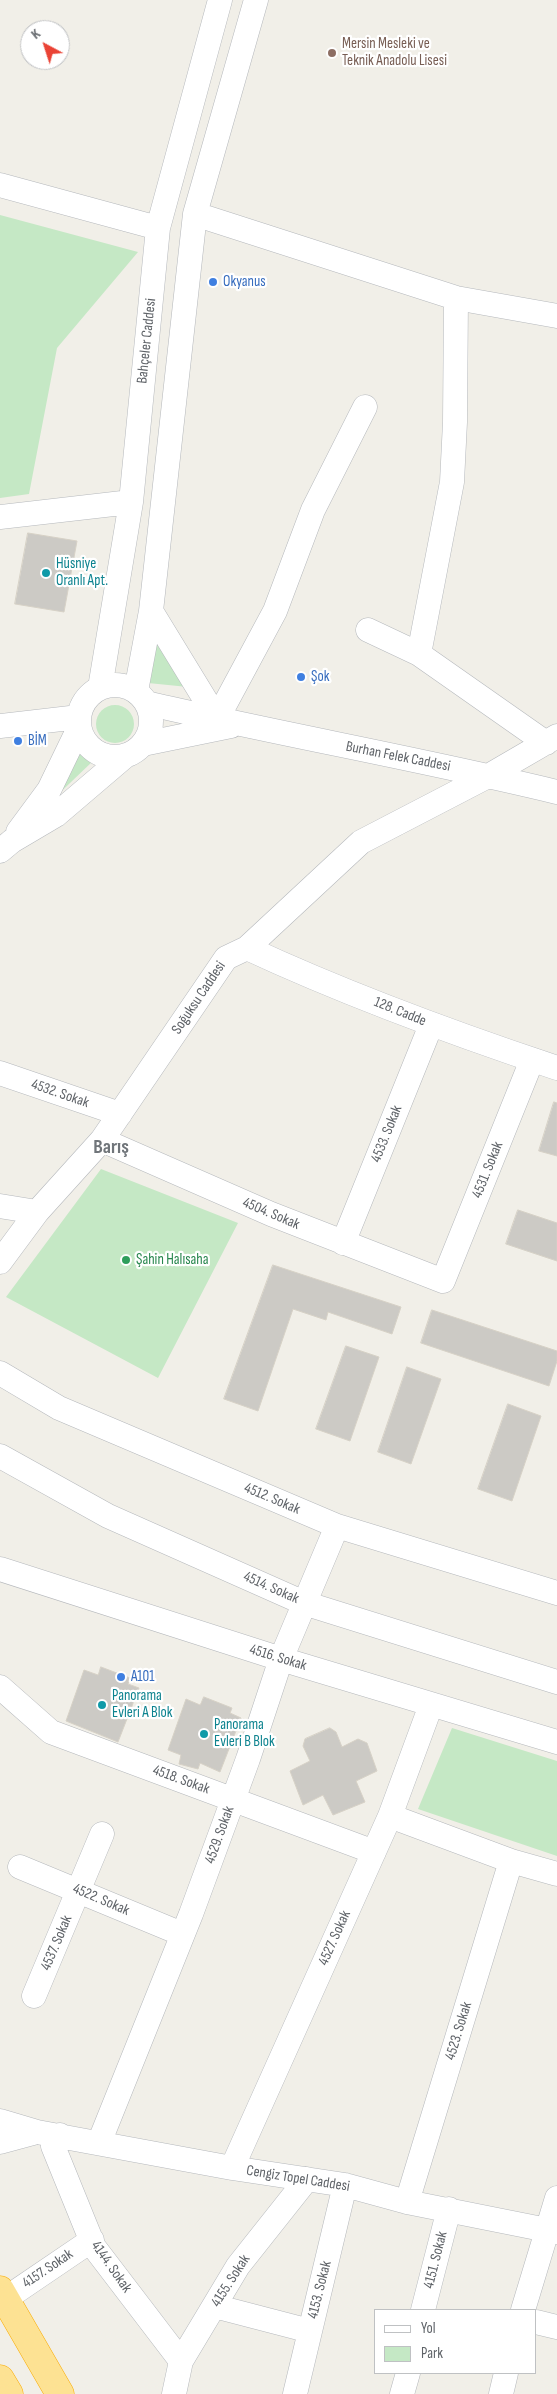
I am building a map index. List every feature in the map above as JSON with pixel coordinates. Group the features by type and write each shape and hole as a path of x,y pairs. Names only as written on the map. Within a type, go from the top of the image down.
{"highway":[{"path":"2,2294 60,2394"},
{"path":"0,2379 9,2394"}],"street":[{"name":"Bahçeler Caddesi","path":"100,688 131,502 158,228 220,0"},
{"path":"141,697 195,214 256,0"},
{"path":"0,184 158,228"},
{"path":"195,214 456,298 557,316"},
{"path":"419,654 452,482 455,422 456,298"},
{"path":"227,722 275,611 313,510 365,407"},
{"path":"0,517 131,502"},
{"path":"151,611 227,722"},
{"path":"368,630 419,654 551,739"},
{"path":"112,685 125,686 141,697 150,710 152,722 149,734 143,744 135,752 124,757 56,815 6,846 49,790 79,723 83,705 90,695 100,688 112,685"},
{"name":"Burhan Felek Caddesi","path":"141,697 227,722 490,776 557,792"},
{"path":"143,744 227,722"},
{"path":"0,726 79,723"},
{"path":"79,723 83,739 100,755 112,758 124,757"},
{"name":"Soğuksu Caddesi","path":"0,1262 37,1212 102,1140 226,958 247,948 360,842 490,776 551,739"},
{"name":"128. Cadde","path":"247,948 295,970 431,1025 557,1068"},
{"name":"4533. Sokak","path":"343,1243 431,1025"},
{"name":"4531. Sokak","path":"443,1281 532,1060"},
{"name":"4532. Sokak","path":"0,1073 120,1114"},
{"name":"4504. Sokak","path":"102,1140 271,1214 443,1281"},
{"path":"0,1206 37,1212"},
{"name":"4512. Sokak","path":"0,1373 59,1408 337,1526 557,1593"},
{"name":"4514. Sokak","path":"0,1456 108,1516 304,1603 557,1682"},
{"name":"4529. Sokak","path":"99,2143 233,1800 281,1659 337,1526"},
{"name":"4516. Sokak","path":"0,1569 281,1659 557,1742"},
{"name":"4518. Sokak","path":"0,1687 51,1732 374,1852"},
{"name":"4527. Sokak","path":"232,2168 390,1816 431,1704"},
{"path":"390,1816 511,1861 557,1874"},
{"name":"4537. Sokak","path":"34,1996 102,1834"},
{"name":"4523. Sokak","path":"407,2202 511,1861"},
{"name":"4522. Sokak","path":"20,1867 182,1934"},
{"name":"Cengiz Topel Caddesi","path":"2,2135 48,2134 232,2168 345,2185 407,2202 552,2231"},
{"name":"4144. Sokak","path":"48,2134 94,2247 181,2361"},
{"name":"4155. Sokak","path":"174,2394 181,2361 238,2266 307,2179"},
{"name":"4153. Sokak","path":"295,2394 345,2185"},
{"path":"523,2309 552,2231 557,2198"},
{"name":"4151. Sokak","path":"423,2309 449,2209"},
{"name":"4157. Sokak","path":"2,2294 92,2240"},
{"path":"214,2306 310,2331"},
{"path":"537,2322 557,2327"},
{"path":"402,2394 408,2374"},
{"path":"502,2394 506,2374"}],"green space":[{"path":"0,215 138,252 57,348 29,494 0,498"},
{"path":"157,638 188,687 148,683"},
{"path":"115,705 129,710 134,724 129,738 115,743 101,738 96,724 101,710"},
{"path":"80,748 93,761 47,805"},
{"name":"Şahin Halısaha","path":"101,1169 238,1223 158,1378 6,1297"},
{"path":"452,1728 557,1761 557,1856 418,1809"}],"building":[{"name":"Hüsniye Oranlı Apt.","path":"28,533 77,541 64,612 15,604"},
{"path":"554,1102 557,1103 557,1156 539,1151"},
{"path":"518,1210 557,1223 557,1261 506,1244"},
{"path":"273,1265 401,1307 392,1334 328,1312 326,1320 293,1309 258,1411 224,1399"},
{"path":"432,1310 557,1351 557,1361 549,1386 421,1343"},
{"path":"346,1346 379,1357 350,1441 316,1429"},
{"path":"407,1367 441,1379 411,1464 378,1452"},
{"path":"508,1404 541,1416 512,1501 478,1489"},
{"name":"Panorama Evleri A Blok","path":"101,1667 130,1678 128,1684 139,1688 118,1742 66,1721 84,1670 98,1675"},
{"name":"Panorama Evleri B Blok","path":"204,1697 232,1708 230,1713 241,1718 220,1772 200,1763 198,1769 179,1764 181,1755 168,1750 186,1699 200,1705"},
{"path":"330,1728 336,1732 342,1747 358,1739 367,1743 377,1771 356,1781 365,1802 333,1815 323,1795 303,1805 290,1771 310,1761 303,1746 305,1739"}],"place":[{"name":"Mersin Mesleki ve Teknik Anadolu Lisesi","path":"332,53"},
{"name":"Okyanus","path":"213,282"},
{"name":"Hüsniye Oranlı Apt.","path":"46,573"},
{"name":"Şok","path":"301,677"},
{"name":"BİM","path":"18,741"},
{"name":"Şahin Halısaha","path":"126,1260"},
{"name":"A101","path":"121,1677"},
{"name":"Panorama Evleri A Blok","path":"102,1705"},
{"name":"Panorama Evleri B Blok","path":"204,1734"}],"district":[{"name":"Barış","path":"111,1148"}]}
